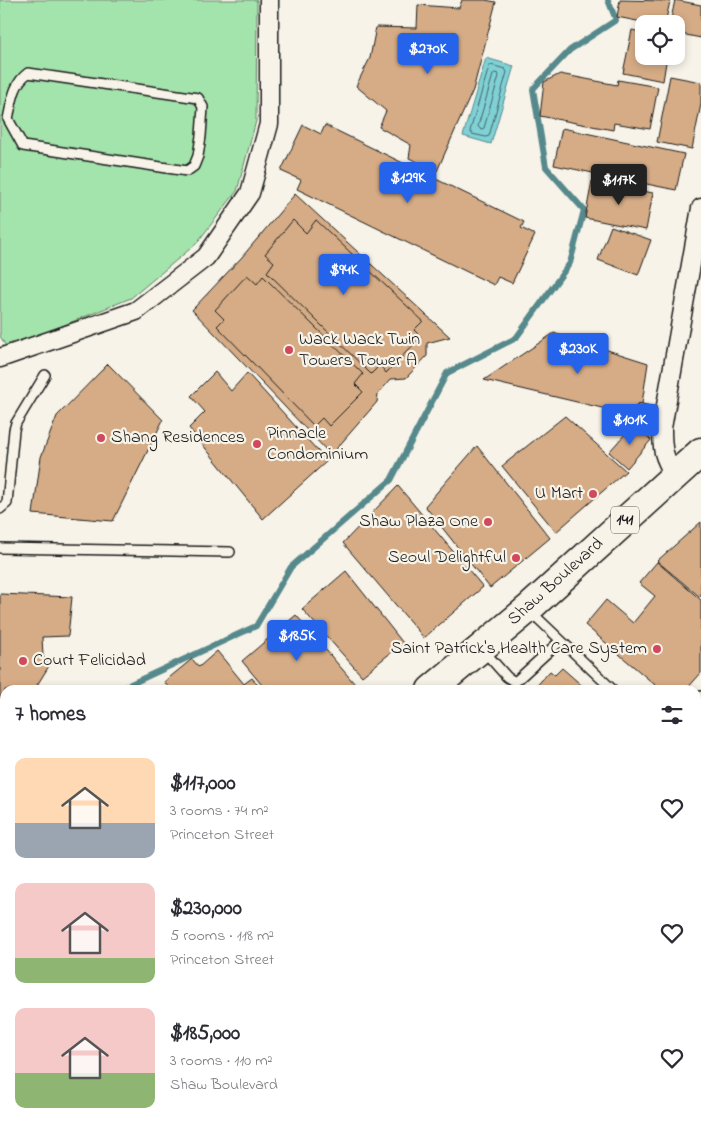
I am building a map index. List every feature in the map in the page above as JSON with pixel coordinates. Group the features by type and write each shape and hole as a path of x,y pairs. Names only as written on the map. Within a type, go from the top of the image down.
{"main road":[{"name":"Shaw Boulevard","path":"438,685 528,608 701,452"}],"street":[{"path":"0,358 136,311 206,256 250,193 269,124 269,0"},
{"path":"675,475 666,461 662,445 662,428 697,258 701,208"}],"lane":[{"path":"28,73 198,98 203,107 198,156 194,166 187,171 23,146 4,121 19,80 28,73"},
{"path":"0,509 7,503 16,423 45,375"},
{"path":"640,410 664,414"},
{"path":"0,548 230,552"},
{"path":"528,608 608,685"},
{"path":"481,648 507,678 515,682 560,641"}],"green space":[{"path":"0,0 257,0 256,121 237,191 196,244 131,298 7,348 0,336"}],"water":[{"path":"486,58 514,66 491,144 463,136"}],"building":[{"path":"462,0 496,2 473,90 437,171 409,158 411,145 379,127 386,111 356,86 370,58 376,27 417,28 418,5 459,8"},
{"path":"620,0 670,1 667,15 635,15 635,21 617,17"},
{"path":"675,0 701,5 701,38 685,35 685,15 672,15"},
{"path":"632,30 635,31 635,65 666,65 663,81 623,73"},
{"path":"560,74 617,85 618,80 658,87 650,129 614,123 613,130 540,116 544,82"},
{"path":"670,76 701,82 701,104 692,149 657,142"},
{"path":"303,125 321,134 325,125 524,222 521,228 535,235 512,283 498,277 494,285 297,189 301,180 281,171"},
{"path":"562,128 684,154 676,190 554,165"},
{"path":"592,181 653,193 646,230 585,218"},
{"path":"295,194 450,337 427,343 427,356 406,378 391,379 378,394 377,402 331,455 192,310 242,257"},
{"path":"293,220 306,233 316,220 423,321 414,330 421,337 386,373 380,365 371,374 267,272 274,262 265,254"},
{"path":"611,226 651,240 638,275 598,260"},
{"name":"Wack Wack Twin Towers Tower A","path":"247,275 257,284 263,276 363,374 355,384 363,392 329,426 322,418 314,426 217,326 224,319 215,310"},
{"path":"554,333 648,363 640,417 484,380"},
{"name":"Shang Residences","path":"108,364 163,420 113,521 33,514 41,457 57,416"},
{"name":"Pinnacle Condominium","path":"215,372 231,391 247,373 327,461 263,519 189,428 205,412 191,396"},
{"path":"565,416 626,471 556,532 502,466"},
{"path":"634,424 651,440 627,468 609,452"},
{"name":"Shaw Plaza One","path":"477,446 550,538 490,588 425,506"},
{"path":"398,486 483,587 424,638 343,543"},
{"path":"701,522 701,596 700,597 657,561"},
{"name":"Saint Patrick's Health Care System","path":"657,562 701,600 701,673 690,685 655,685 585,625 606,600 633,623 655,596 639,583"},
{"path":"346,571 403,643 362,676 302,609"},
{"name":"Court Felicidad","path":"0,594 72,597 68,636 42,637 43,656 49,666 37,685 0,685"},
{"path":"296,615 356,685 262,685 242,661"},
{"path":"217,651 244,684 252,678 258,685 167,685 164,682 192,659 199,667"},
{"path":"562,668 581,685 537,685 550,671 555,675"}],"waterway":[{"path":"129,685 256,626 291,567 391,480 447,373 516,338 570,263 584,210 546,167 533,89 570,50 616,20 608,0"}],"place":[{"name":"Wack Wack Twin Towers Tower A","path":"289,350"},
{"name":"Shang Residences","path":"101,438"},
{"name":"Pinnacle Condominium","path":"257,444"},
{"name":"U Mart","path":"593,494"},
{"name":"Shaw Plaza One","path":"488,522"},
{"name":"Seoul Delightful","path":"516,558"},
{"name":"Saint Patrick's Health Care System","path":"657,649"},
{"name":"Court Felicidad","path":"23,661"}]}
